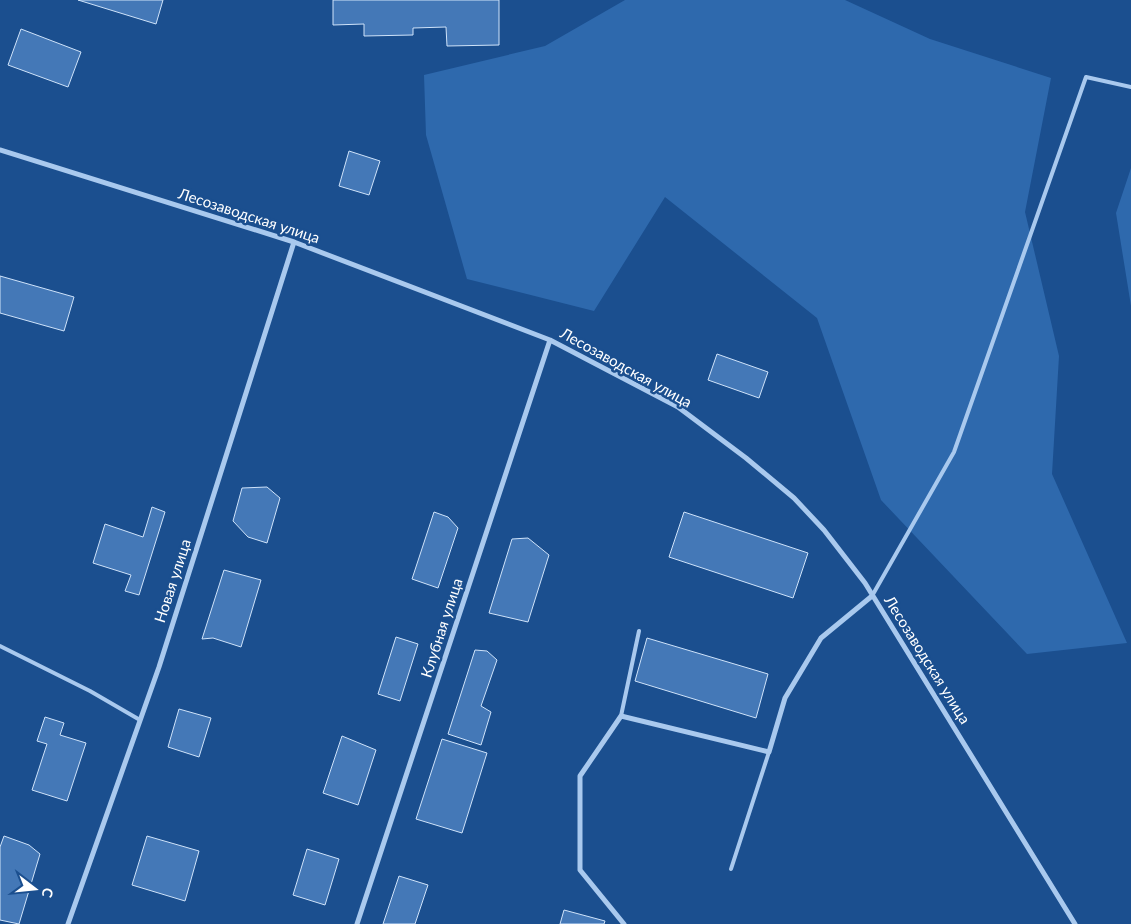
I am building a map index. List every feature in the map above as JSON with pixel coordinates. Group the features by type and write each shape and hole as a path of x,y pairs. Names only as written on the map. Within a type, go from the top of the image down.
{"street":[{"name":"Лесозаводская улица","path":"0,150 294,242 550,340 678,408 746,458 794,498 824,530 864,583 1075,924"},
{"name":"Новая улица","path":"68,924 162,657 294,242"},
{"name":"Клубная улица","path":"356,924 550,340"},
{"path":"624,924 580,870 580,776 621,716 769,752 785,698 821,638 872,596"}],"lane":[{"path":"872,596 954,452 1086,77 1131,87"},
{"path":"621,716 639,631"},
{"path":"0,646 90,691 140,720"},
{"path":"731,869 769,752"}],"shaded area":[{"path":"625,0 845,0 930,39 1051,78 1025,212 1059,356 1052,474 1127,643 1027,654 881,500 817,318 665,197 594,311 467,279 426,135 424,75 545,46"},
{"path":"1131,168 1131,306 1116,213"}],"building":[{"path":"78,0 163,0 156,24"},
{"path":"333,0 499,0 499,45 447,46 446,27 413,28 413,35 364,36 364,24 333,25"},
{"path":"21,29 81,52 68,87 8,65"},
{"path":"349,151 380,161 369,195 339,186"},
{"path":"0,276 74,297 64,331 0,313"},
{"path":"717,354 768,372 759,398 708,380"},
{"path":"267,487 280,498 267,543 248,537 233,521 242,488"},
{"path":"152,507 165,512 139,595 125,591 131,575 93,563 105,524 143,537"},
{"path":"434,512 448,517 458,528 438,588 412,579"},
{"path":"684,512 808,553 793,598 669,557"},
{"path":"528,538 549,555 528,622 489,613 512,539"},
{"path":"224,570 261,580 241,647 213,638 202,639"},
{"path":"396,637 418,644 400,701 378,694"},
{"path":"647,638 768,674 756,718 635,681"},
{"path":"475,650 487,651 497,660 481,706 491,712 481,745 448,734"},
{"path":"179,709 211,718 199,757 168,747"},
{"path":"45,717 64,723 60,735 86,743 67,801 32,790 47,744 37,741"},
{"path":"342,736 376,750 358,805 323,793"},
{"path":"442,739 487,753 462,833 416,819"},
{"path":"4,836 29,845 40,854 19,924 0,920 0,847"},
{"path":"147,836 199,851 185,901 132,885"},
{"path":"307,849 339,859 325,905 293,895"},
{"path":"399,876 428,885 415,924 383,924"},
{"path":"564,910 605,921 604,924 560,924"}]}
